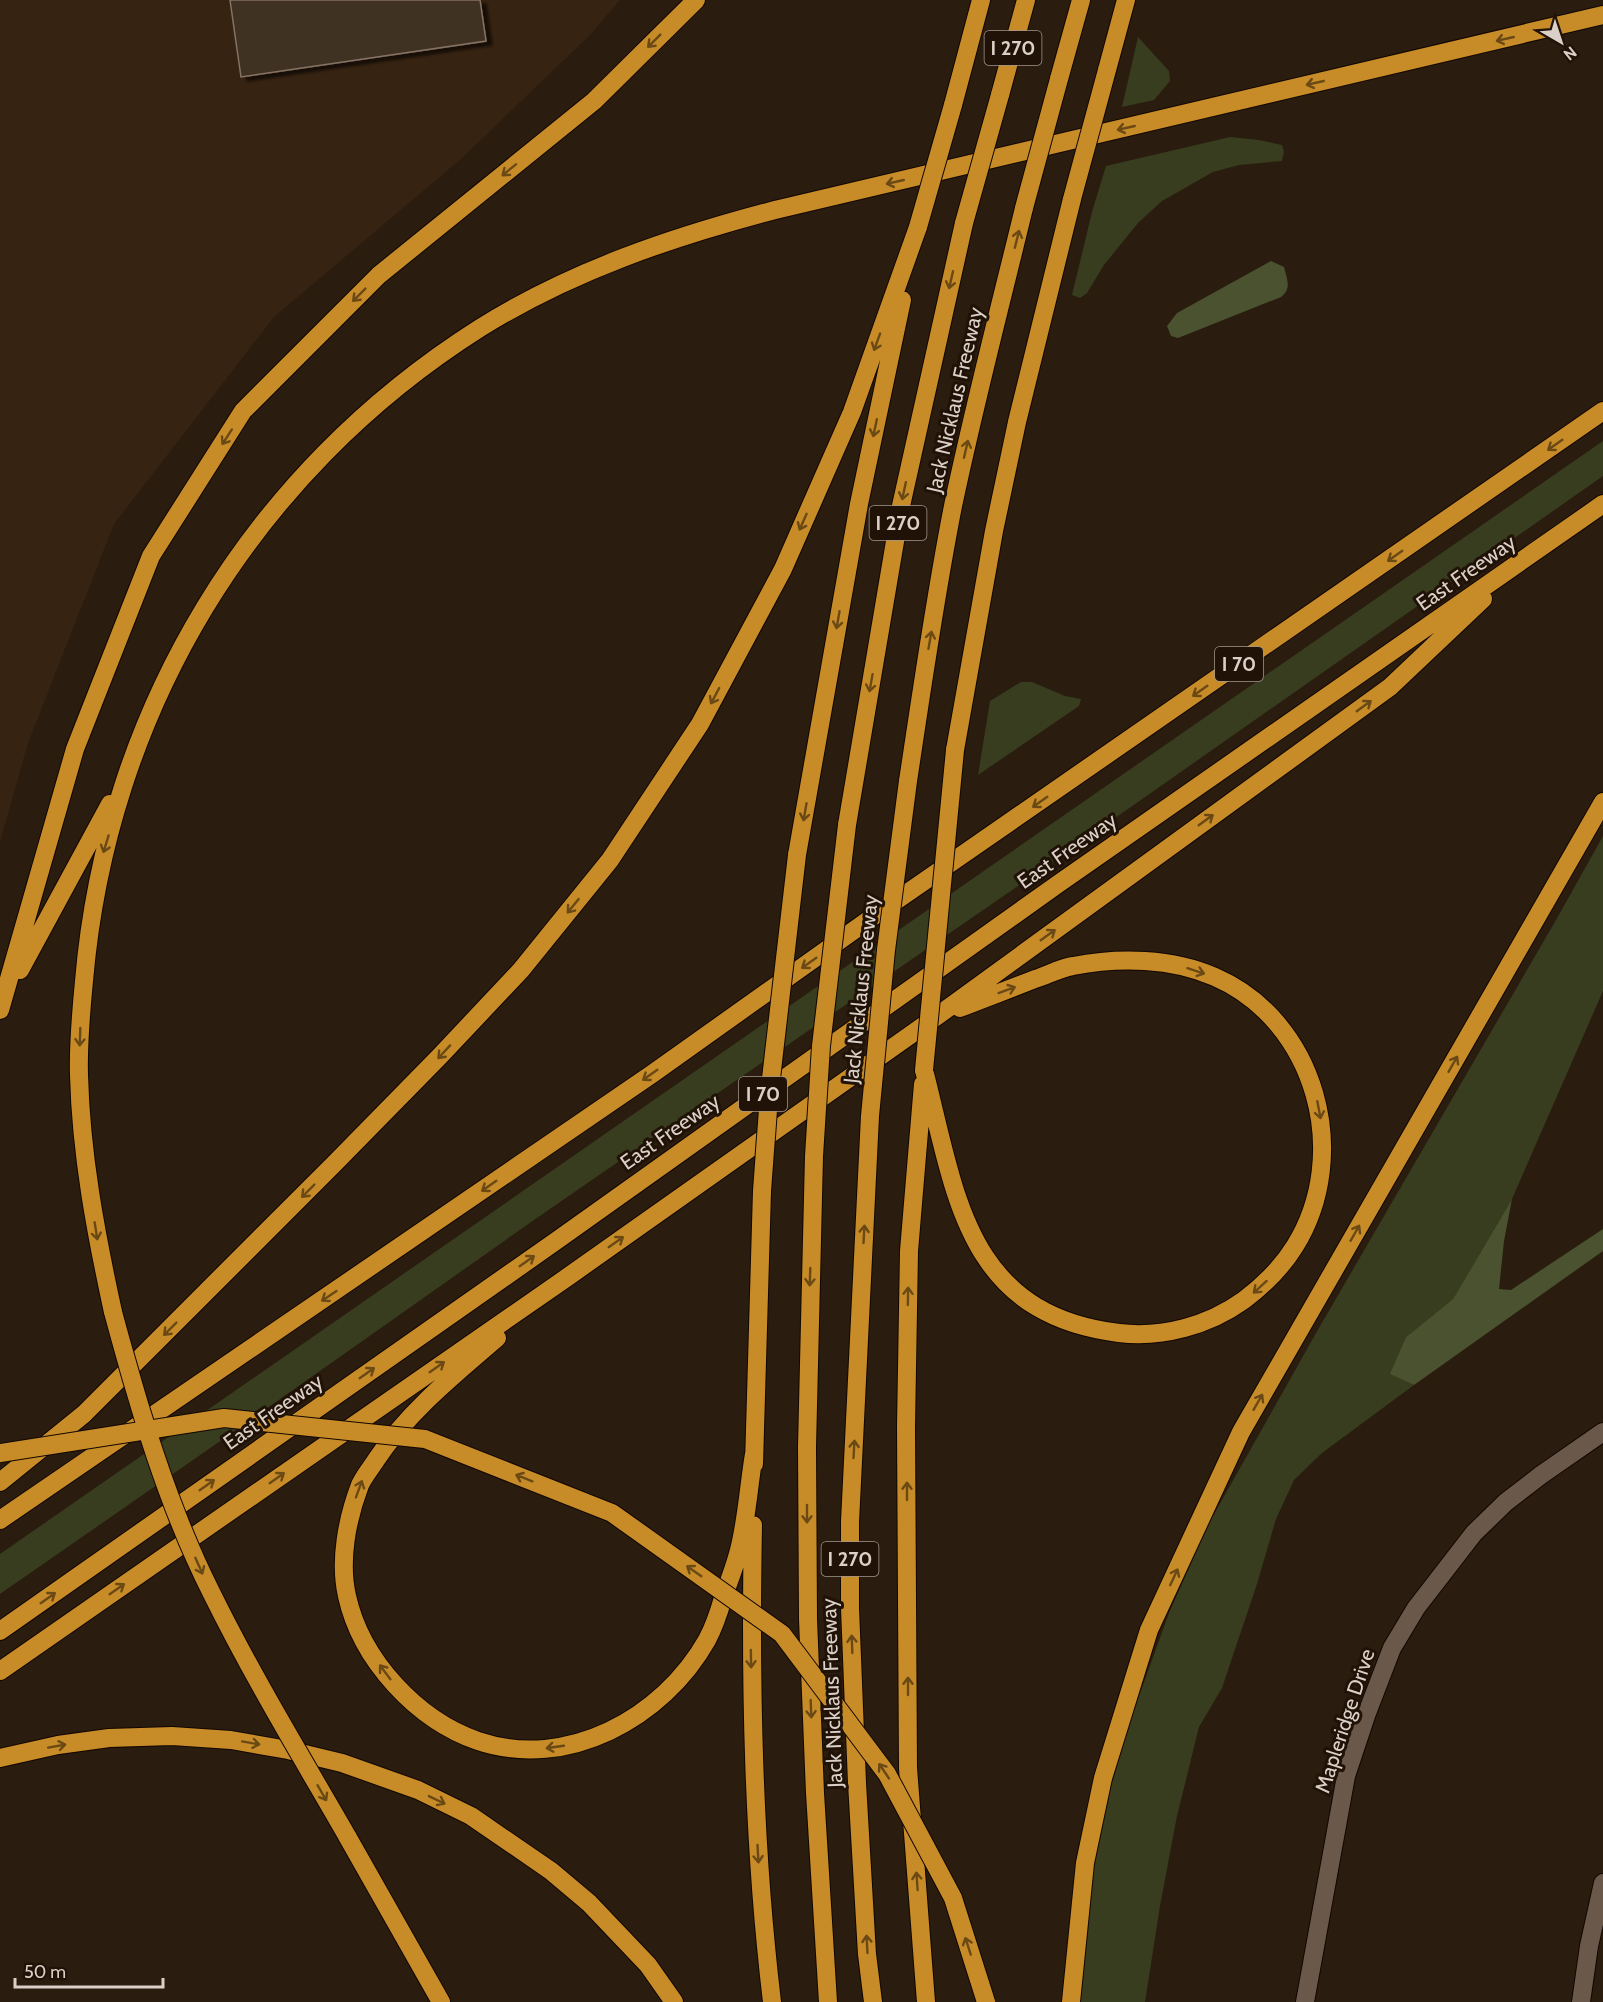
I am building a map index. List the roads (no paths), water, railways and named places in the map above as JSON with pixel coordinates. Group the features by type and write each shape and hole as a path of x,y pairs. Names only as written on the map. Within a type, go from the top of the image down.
{"highway":[{"path":"2,1004 75,749 151,556 243,411 379,275 594,101 696,0"},
{"path":"772,2002 760,1893 755,1808 751,1632 762,1191 771,1084 797,855 859,504 918,228 981,0"},
{"name":"Jack Nicklaus Freeway","path":"828,2002 808,1619 807,1447 814,1155 821,1046 848,825 901,506 964,223 1026,0"},
{"name":"Jack Nicklaus Freeway","path":"873,2002 867,1954 850,1608 851,1510 870,1116 886,950 908,781 953,506 1024,208 1081,0"},
{"path":"926,2002 908,1768 906,1439 909,1251 955,750 986,575 1015,433 1072,199 1126,0"},
{"path":"441,2002 275,1711 212,1594 157,1461 134,1390 100,1257 90,1195 79,1074 88,938 103,853 129,768 156,698 191,630 244,547 298,480 380,402 435,358 483,327 552,288 594,268 635,252 726,223 1603,15"},
{"path":"0,1482 84,1414 440,1056 521,970 610,860 700,724 783,569 852,412 918,228"},
{"name":"I 70","path":"0,1520 614,1101 874,916 1603,411"},
{"name":"East Freeway","path":"0,1631 556,1241 1068,877 1603,504"},
{"path":"0,1671 933,1019 1390,687 1527,557"},
{"path":"2,1004 129,768"},
{"path":"1071,2002 1085,1863 1103,1779 1149,1630 1241,1432 1603,802"},
{"path":"924,1070 957,1200 978,1246 1004,1282 1022,1298 1068,1323 1102,1331 1136,1335 1172,1331 1220,1315 1256,1291 1279,1269 1296,1245 1307,1220 1323,1159 1320,1118 1311,1080 1290,1041 1268,1014 1215,977 1170,963 1108,962 1071,966 933,1019"},
{"path":"568,1276 448,1380 411,1417 380,1454 361,1483 347,1534 345,1556 347,1595 356,1623 366,1643 386,1675 403,1693 423,1711 462,1734 478,1741 506,1747 554,1749 586,1741 634,1718 674,1683 691,1664 708,1638 740,1546 754,1454"},
{"path":"0,1452 224,1418 426,1439 612,1513 782,1634 887,1774 953,1898 986,2002"},
{"path":"0,1758 58,1745 109,1738 172,1736 231,1740 342,1763 418,1790 471,1816 551,1871 589,1903 648,1965 674,2002"}],"street":[{"name":"Mapleridge Drive","path":"1305,2002 1346,1776 1392,1648 1416,1608 1474,1533 1506,1502 1603,1432"},
{"path":"1581,2002 1596,1948 1603,1883"}]}
